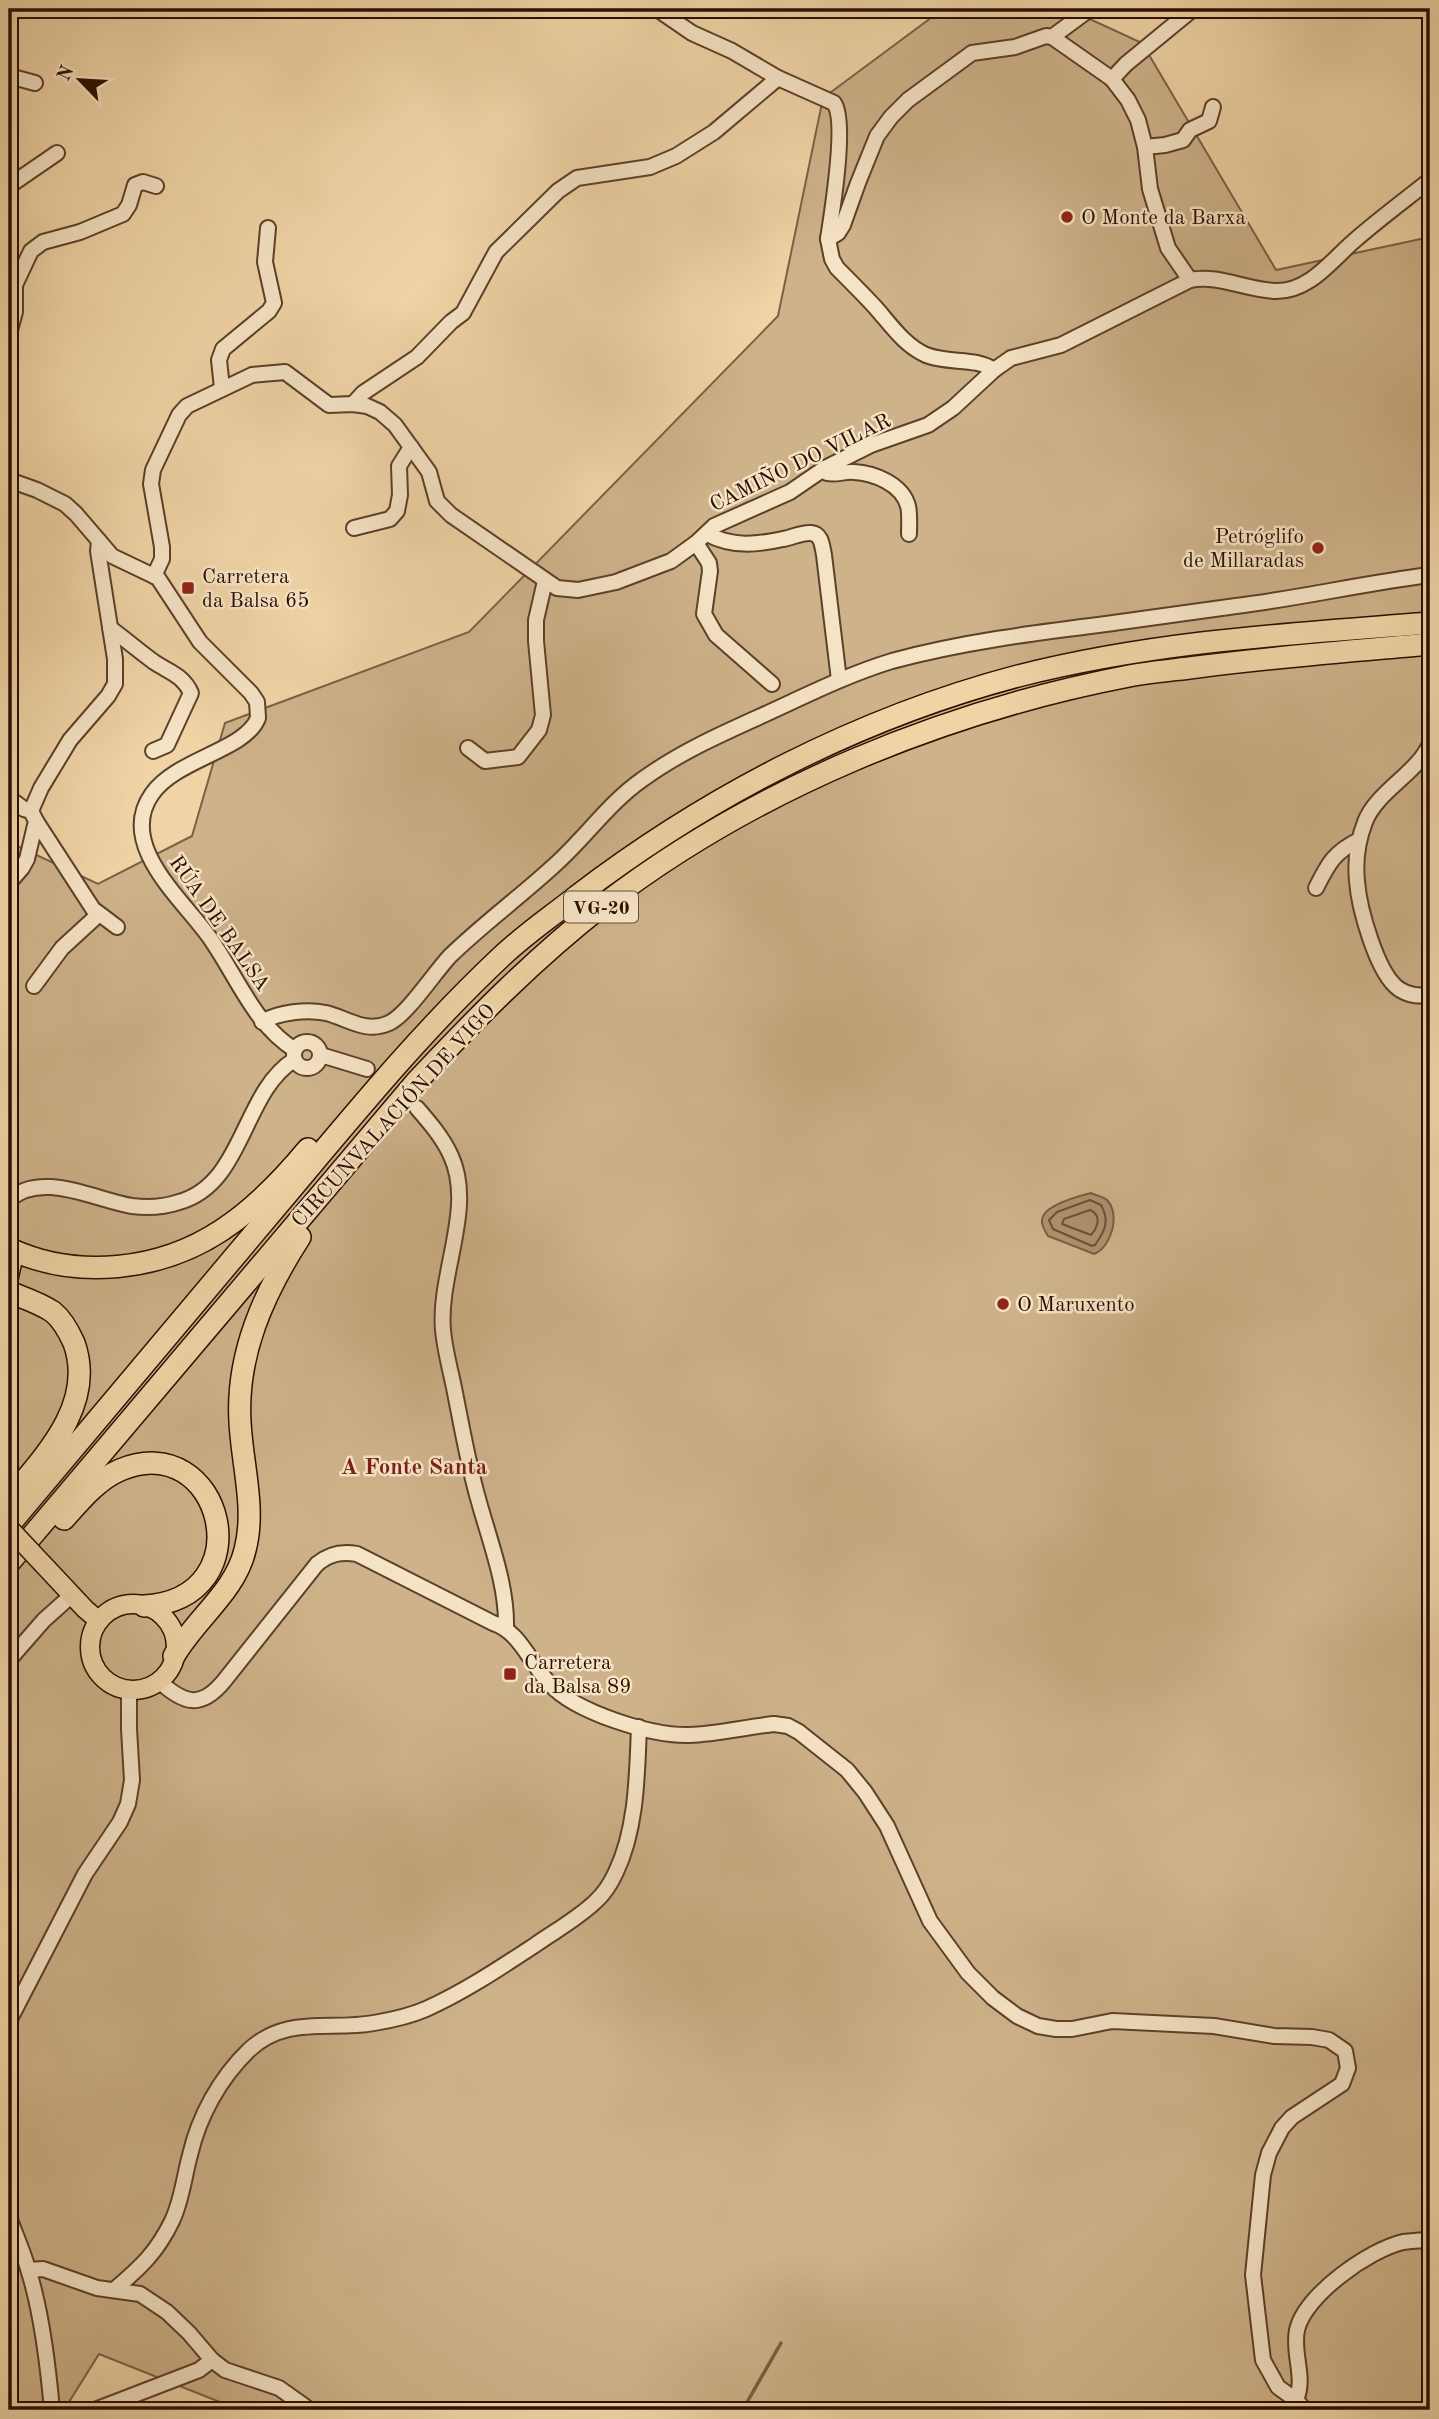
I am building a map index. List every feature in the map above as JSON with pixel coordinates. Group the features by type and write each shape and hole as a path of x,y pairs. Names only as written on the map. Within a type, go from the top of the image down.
{"highway":[{"name":"CIRCUNVALACIÓN DE VIGO","path":"9,1527 435,1022 504,954 604,876 677,826 789,764 870,726 967,691 1097,658 1208,640 1430,623"},
{"name":"CIRCUNVALACIÓN DE VIGO","path":"9,1563 318,1198 461,1034 555,944 658,867 732,821 838,766 903,739 1020,701 1130,676 1253,659 1430,644"},
{"path":"9,1248 34,1259 63,1266 113,1268 139,1264 194,1245 221,1230 250,1208 300,1159 412,1035 435,1022"},
{"path":"174,1656 186,1636 237,1575 246,1549 249,1524 240,1423 243,1363 261,1305 307,1225 318,1198"},
{"path":"9,1292 51,1311 64,1324 78,1354 79,1373 76,1398 51,1449 9,1499"},
{"path":"9,1580 101,1481 134,1465 158,1464 185,1473 203,1489 215,1510 219,1541 211,1568 191,1592 162,1605 144,1606"}],"main road":[{"path":"9,1248 12,1263 9,1277"},
{"path":"9,1527 99,1620"},
{"path":"124,1605 144,1606 153,1609 167,1621 174,1638 174,1656 166,1674 159,1681 145,1688 129,1689 106,1681 100,1675 92,1660 92,1635 99,1620 106,1613 124,1605"}],"street":[{"path":"657,9 692,33 732,51 778,78 834,103 839,110 840,130 828,239 832,259 837,268 907,344 936,359 978,362 994,370"},
{"path":"1052,37 1090,9"},
{"path":"1112,79 1126,64 1193,9"},
{"path":"828,239 838,233 843,225 877,136 908,100 972,53 1015,47 1046,36 1052,37 1112,79 1133,110 1144,147 1150,189 1168,248 1190,280 1207,277 1240,286 1275,291 1302,285 1318,275 1355,240 1430,180"},
{"path":"9,76 35,83"},
{"path":"354,404 363,393 417,357 463,313 496,252 558,191 577,178 650,167 676,156 714,132 778,78"},
{"path":"1144,147 1183,140 1190,130 1209,121 1213,107"},
{"path":"9,186 57,153"},
{"path":"9,334 15,312 15,285 31,251 43,242 80,232 123,214 129,205 131,190 139,183 156,186"},
{"path":"222,388 219,360 223,349 270,311 274,303 265,262 268,228"},
{"name":"CAMIÑO DO VILAR","path":"154,576 162,559 162,547 151,484 153,470 179,415 187,405 252,375 285,372 329,405 354,404 380,412 395,425 429,472 437,501 451,515 557,588 578,590 616,582 671,561 701,539 713,526 790,492 825,468 871,445 928,425 953,408 1011,358 1061,345 1190,280"},
{"path":"354,528 390,519 397,511 400,495 399,466 411,447"},
{"path":"825,468 827,473 831,474 853,472 875,476 890,483 908,505 909,534"},
{"name":"RÚA DE BALSA","path":"9,480 65,504 118,560 161,581 200,642 251,693 259,712 256,724 237,741 188,764 161,784 152,794 144,813 144,836 153,863 164,883 210,937 262,1022 295,1055"},
{"path":"772,684 716,635 704,614 710,571 701,539 729,544 772,541 811,533 818,537 824,555 839,680"},
{"path":"9,883 27,859 33,816 41,788 70,740 116,684 117,672 98,551 99,541"},
{"path":"262,1022 273,1016 314,1012 327,1013 363,1026 377,1027 392,1022 448,958 542,877 634,785 691,750 839,680 890,662 952,646 1270,602 1430,575"},
{"path":"468,748 485,761 518,757 539,730 543,715 537,666 536,620 545,580"},
{"path":"110,628 178,676 191,693 167,745 153,751"},
{"path":"1430,744 1420,761 1374,806 1365,819 1359,840 1357,880 1360,903 1379,960 1396,988 1416,996 1430,995"},
{"path":"9,797 33,816 98,915 117,927"},
{"path":"1316,888 1326,867 1341,849 1359,840"},
{"path":"34,986 62,947 98,915"},
{"path":"9,1200 28,1189 47,1187 144,1207 182,1202 201,1191 217,1176 267,1087 295,1055 301,1043 311,1042 316,1045 321,1055 318,1064 310,1069 301,1068 295,1055"},
{"path":"321,1055 367,1069"},
{"path":"417,1108 441,1137 452,1158 457,1176 458,1207 444,1289 443,1332 468,1464 501,1582 506,1627"},
{"path":"159,1681 189,1701 208,1697 224,1681 309,1572 323,1559 348,1552 370,1559 489,1621 506,1627 550,1685 569,1701 583,1708 639,1727 687,1735 774,1724 788,1726 817,1744 847,1770 866,1792 887,1826 930,1922 968,1973 993,1998 1038,2026 1072,2029 1112,2021 1214,2026 1273,2036 1329,2040 1345,2051 1348,2068 1342,2084 1292,2117 1282,2128 1269,2153 1264,2175 1253,2276 1263,2360 1278,2387 1300,2405"},
{"path":"9,1660 44,1620 72,1595"},
{"path":"9,2021 85,1874 120,1822 128,1804 132,1780 129,1689"},
{"path":"115,2289 146,2262 164,2237 178,2205 203,2115 231,2070 258,2042 276,2032 291,2028 370,2024 422,2011 502,1966 581,1914 597,1900 616,1872 624,1853 632,1819 639,1727"},
{"path":"9,2217 29,2270 45,2352 52,2410"},
{"path":"1300,2405 1296,2344 1304,2312 1314,2299 1349,2271 1387,2248 1403,2242 1430,2240"},
{"path":"29,2270 43,2269 97,2288 140,2294 189,2333 212,2360 225,2370 279,2388 305,2409"},
{"path":"95,2410 199,2370 212,2360"}],"shaded area":[{"path":"943,9 1068,9 1142,43 1276,270 1430,237 1430,2410 240,2410 99,2354 64,2410 9,2410 9,842 98,884 192,836 225,723 469,632 778,316 823,98"}],"water":[{"path":"1091,1193 1107,1200 1114,1222 1105,1245 1094,1254 1048,1236 1042,1222 1048,1210 1070,1199"}],"waterway":[{"path":"740,2410 781,2343"}],"place":[{"name":"O Monte da Barxa","path":"1067,217"},
{"name":"Petróglifo de Millaradas","path":"1318,548"},
{"name":"Carretera da Balsa 65","path":"188,588"},
{"name":"O Maruxento","path":"1003,1304"},
{"name":"Carretera da Balsa 89","path":"510,1674"}],"district":[{"name":"A Fonte Santa","path":"414,1466"}]}
